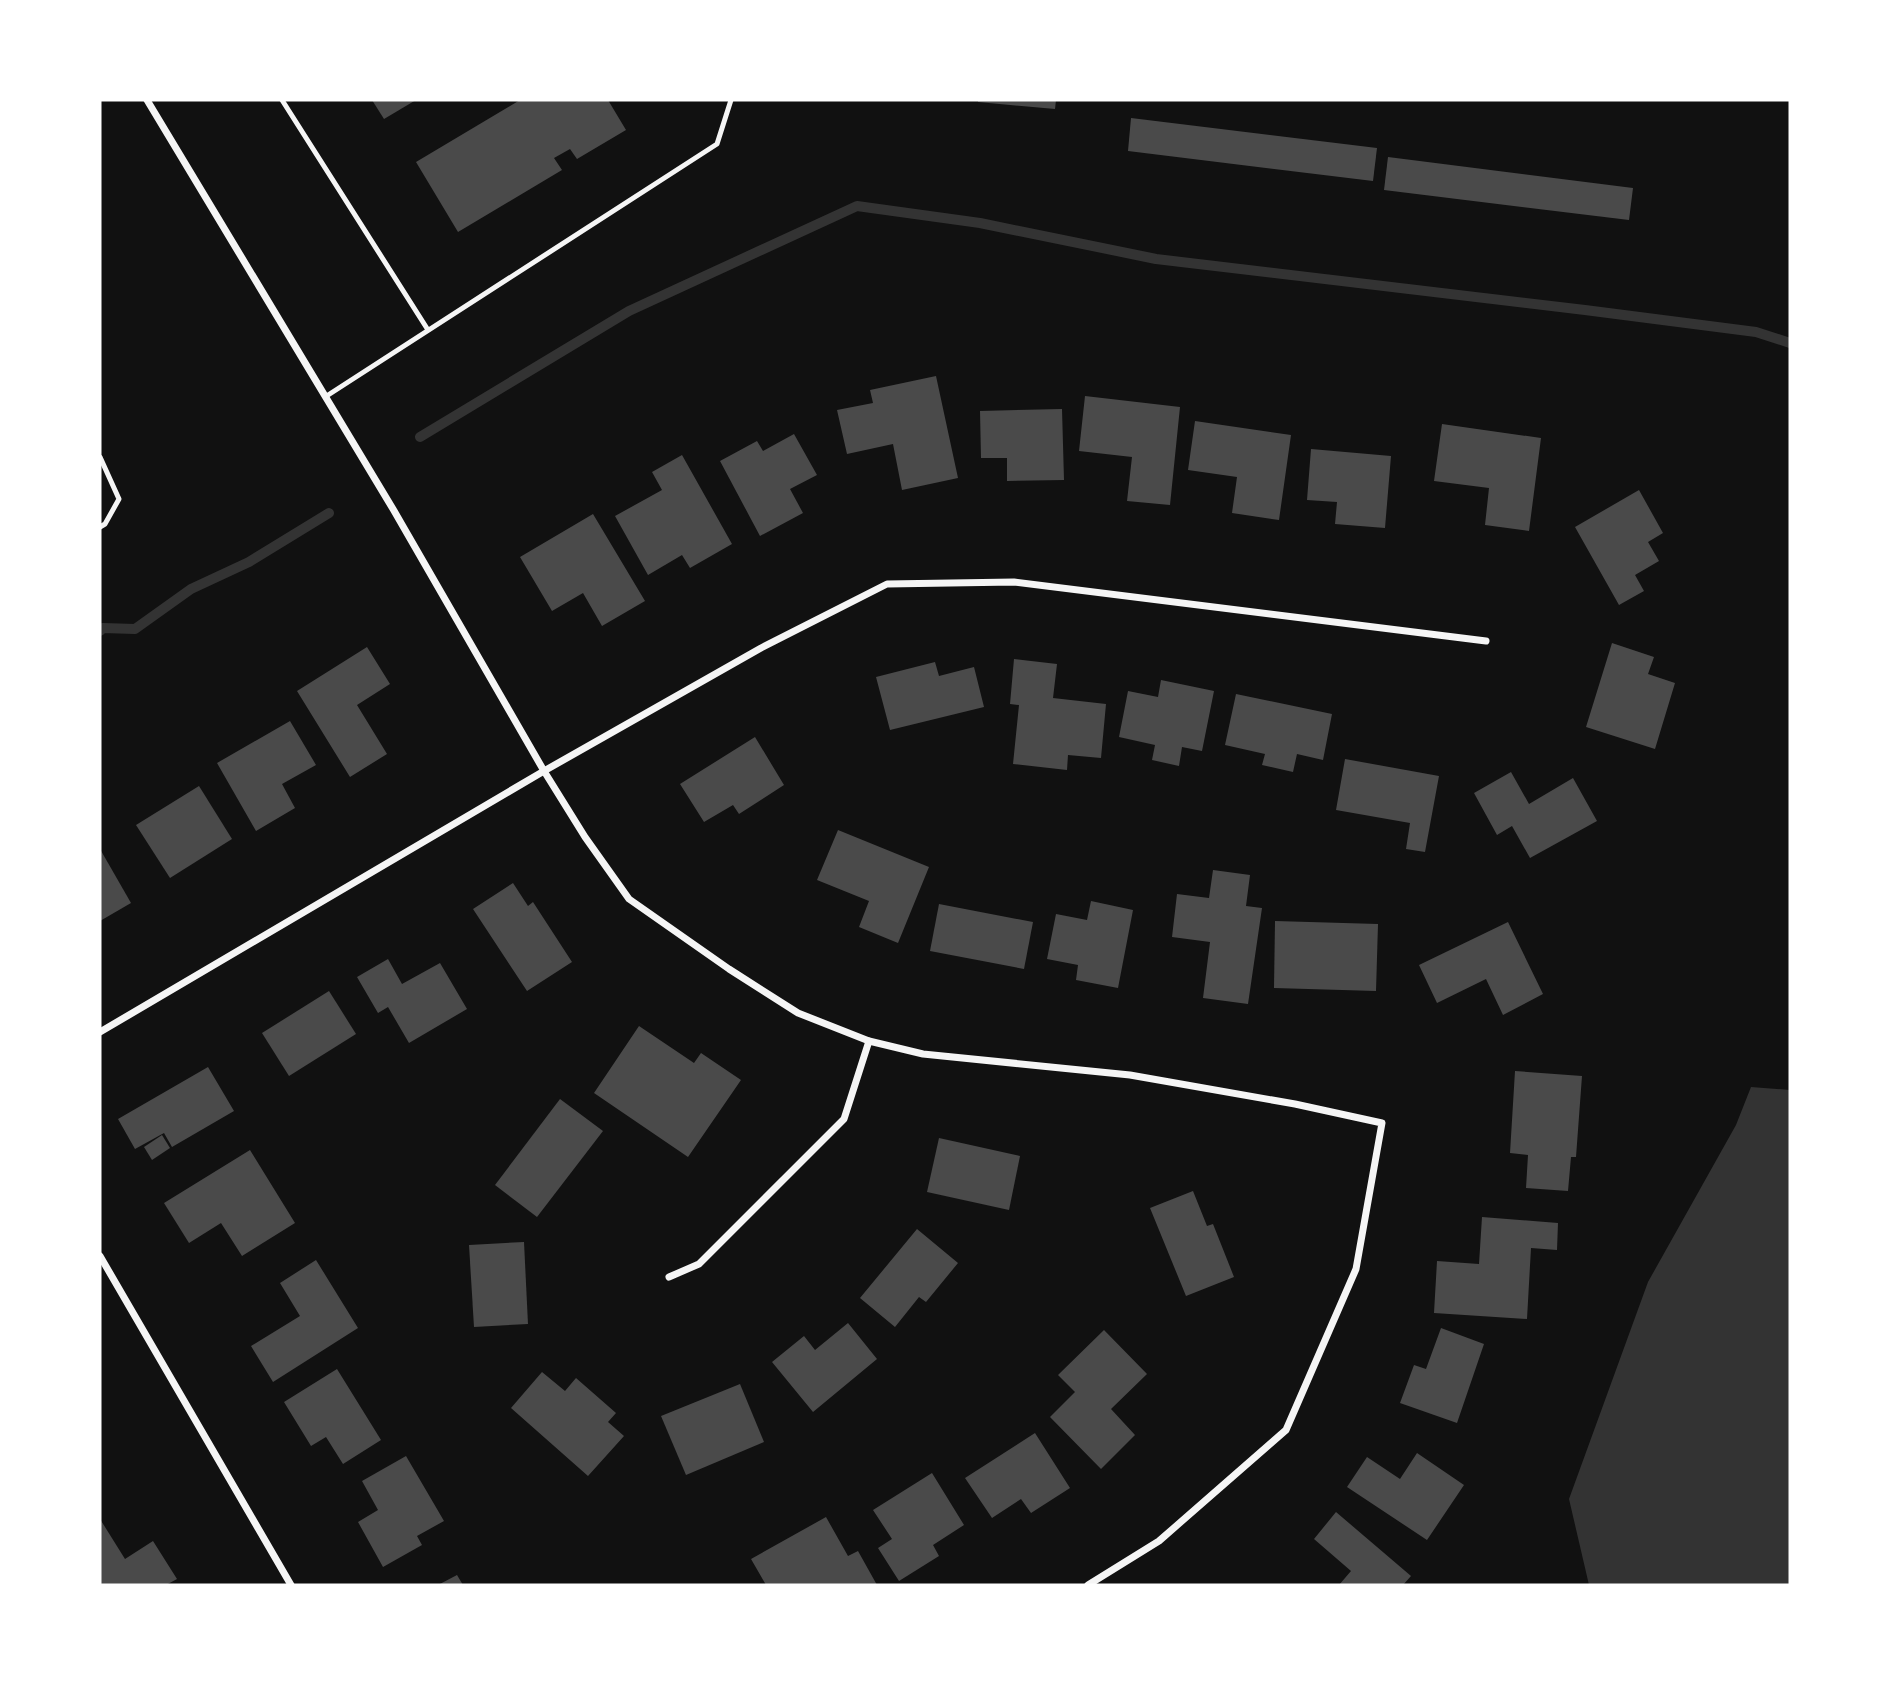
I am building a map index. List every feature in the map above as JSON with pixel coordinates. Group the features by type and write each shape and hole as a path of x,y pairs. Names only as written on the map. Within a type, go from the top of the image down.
{"street":[{"path":"147,100 393,509 544,771 585,837 629,899 729,969 799,1013 869,1041 923,1054 1130,1075 1295,1104 1381,1123 1356,1269 1286,1430 1159,1541 1088,1585"},
{"path":"100,1032 544,771 761,648 887,584 1014,582 1486,641"},
{"path":"669,1277 699,1264 844,1119 869,1041"},
{"path":"100,1256 290,1585"}],"lane":[{"path":"282,100 428,330"},
{"path":"325,397 717,144 731,100"},
{"path":"100,457 119,499 105,524 100,527"}],"shaded area":[{"path":"1751,1087 1790,1090 1790,1585 1589,1585 1569,1499 1648,1282 1736,1125"}],"building":[{"path":"372,100 416,100 384,119"},
{"path":"520,100 608,100 626,130 577,159 570,149 554,158 562,170 458,232 416,162"},
{"path":"978,100 1056,100 1055,109"},
{"path":"1131,118 1377,148 1373,181 1128,151"},
{"path":"1388,157 1633,188 1629,220 1384,190"},
{"path":"936,376 958,478 902,490 893,444 847,454 837,410 873,403 870,390"},
{"path":"1085,396 1180,407 1170,505 1127,501 1132,457 1079,451"},
{"path":"1062,409 1064,480 1007,481 1007,458 981,458 980,411"},
{"path":"1195,421 1291,435 1279,520 1232,513 1237,477 1188,470"},
{"path":"1442,424 1541,438 1529,531 1485,525 1489,488 1434,481"},
{"path":"794,434 817,475 790,489 803,513 760,536 720,461 757,441 763,451"},
{"path":"1311,449 1391,456 1385,528 1335,524 1337,502 1307,500"},
{"path":"682,455 732,544 690,568 682,555 648,575 615,516 662,490 652,472"},
{"path":"1639,490 1663,533 1648,542 1659,561 1635,575 1644,591 1619,605 1575,527"},
{"path":"593,514 645,601 602,626 583,593 552,611 520,557"},
{"path":"1612,643 1654,657 1648,674 1675,683 1655,749 1586,727"},
{"path":"367,647 390,684 357,705 387,754 350,777 297,691"},
{"path":"1014,659 1057,664 1053,698 1106,704 1101,758 1068,755 1067,770 1013,764 1019,705 1010,704"},
{"path":"935,662 939,676 974,667 984,707 890,730 876,677"},
{"path":"1161,680 1214,691 1202,751 1182,747 1179,766 1152,760 1155,745 1119,737 1128,691 1158,697"},
{"path":"1236,694 1332,714 1323,760 1297,754 1293,772 1262,765 1265,754 1225,745"},
{"path":"290,721 316,765 282,784 295,808 256,831 217,763"},
{"path":"755,737 784,785 739,814 733,805 704,822 680,784"},
{"path":"1345,759 1439,776 1425,852 1406,849 1410,823 1336,810"},
{"path":"1511,772 1529,804 1573,778 1597,821 1530,858 1512,826 1497,835 1474,793"},
{"path":"199,786 232,839 170,878 136,825"},
{"path":"838,830 929,867 898,943 859,927 869,901 817,880"},
{"path":"100,849 131,903 100,921"},
{"path":"1213,870 1250,875 1246,906 1262,908 1248,1004 1203,998 1210,942 1172,937 1177,894 1209,898"},
{"path":"513,883 528,906 533,902 572,962 527,991 473,909"},
{"path":"1091,901 1133,910 1118,988 1076,980 1078,965 1047,959 1056,914 1087,920"},
{"path":"939,904 1033,922 1024,969 930,951"},
{"path":"1275,921 1378,924 1376,991 1274,988"},
{"path":"1508,922 1543,994 1503,1015 1486,979 1437,1003 1419,965"},
{"path":"388,959 402,984 440,963 467,1009 409,1043 388,1007 378,1013 357,977"},
{"path":"329,991 356,1034 289,1076 262,1033"},
{"path":"639,1026 694,1063 701,1053 741,1080 688,1157 594,1093"},
{"path":"208,1067 234,1111 172,1147 164,1133 135,1149 118,1119"},
{"path":"1515,1071 1582,1076 1576,1157 1571,1157 1568,1191 1526,1188 1528,1155 1510,1153"},
{"path":"560,1099 603,1131 537,1217 495,1185"},
{"path":"162,1135 170,1148 152,1160 144,1147"},
{"path":"939,1138 1020,1156 1009,1210 927,1192"},
{"path":"250,1150 295,1223 242,1256 221,1223 189,1243 164,1203"},
{"path":"1193,1191 1207,1226 1213,1224 1234,1277 1186,1296 1150,1208"},
{"path":"1482,1217 1558,1223 1557,1250 1531,1248 1527,1319 1434,1313 1437,1261 1479,1264"},
{"path":"917,1229 958,1263 926,1302 919,1297 895,1327 860,1298"},
{"path":"524,1242 528,1324 474,1327 469,1245"},
{"path":"316,1260 358,1328 273,1382 251,1346 300,1316 280,1283"},
{"path":"848,1323 877,1359 813,1412 772,1362 804,1336 815,1350"},
{"path":"1441,1328 1484,1344 1457,1423 1400,1403 1414,1365 1426,1369"},
{"path":"1104,1330 1147,1374 1111,1409 1135,1435 1101,1469 1050,1417 1075,1392 1058,1375"},
{"path":"337,1369 381,1440 343,1464 326,1437 311,1446 284,1402"},
{"path":"542,1372 565,1391 576,1378 616,1413 608,1422 624,1436 588,1476 511,1408"},
{"path":"740,1384 764,1442 686,1475 661,1416"},
{"path":"1035,1433 1070,1488 1031,1513 1021,1499 992,1518 965,1478"},
{"path":"1417,1453 1464,1485 1427,1540 1347,1487 1367,1457 1400,1479"},
{"path":"406,1456 444,1521 417,1536 422,1545 383,1567 358,1522 378,1510 362,1481"},
{"path":"932,1473 964,1525 933,1545 939,1556 899,1581 878,1548 892,1539 873,1510"},
{"path":"1336,1512 1411,1576 1403,1585 1339,1585 1351,1571 1314,1539"},
{"path":"826,1517 848,1556 858,1551 877,1585 766,1585 751,1559"},
{"path":"100,1519 125,1559 153,1541 177,1579 166,1585 100,1585"},
{"path":"457,1575 463,1585 438,1585"}],"waterway":[{"path":"420,437 629,311 857,206 980,223 1156,259 1756,332 1790,343"},
{"path":"100,631 103,628 135,629 191,589 249,562 329,513"}]}
